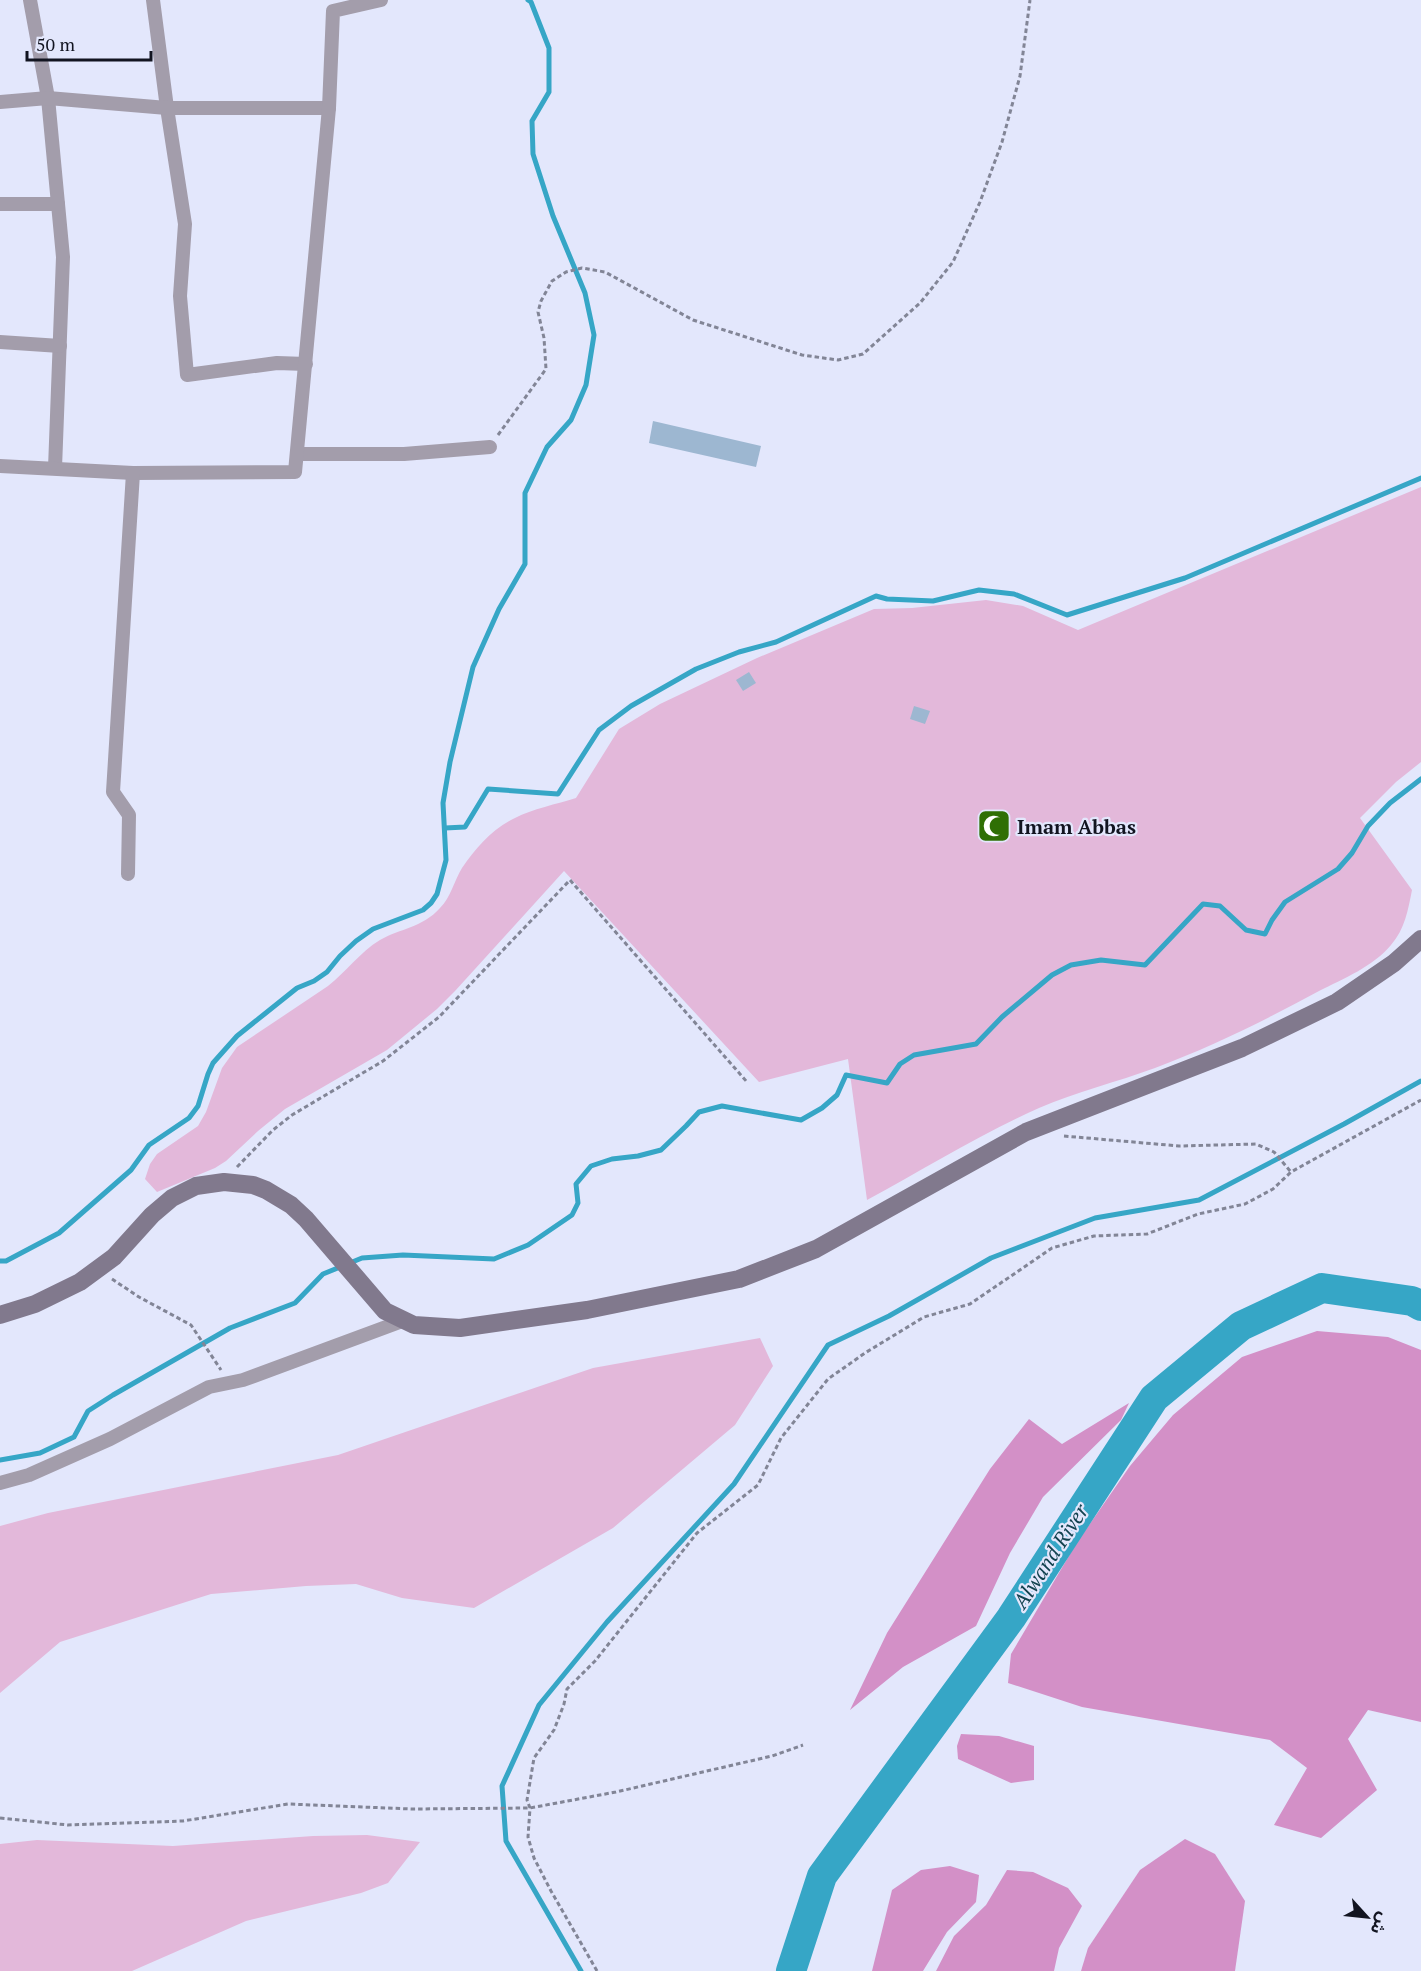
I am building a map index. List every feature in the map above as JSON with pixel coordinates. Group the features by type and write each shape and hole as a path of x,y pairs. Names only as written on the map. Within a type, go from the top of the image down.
{"main road":[{"path":"0,1315 58,1294 98,1270 114,1257 152,1215 172,1198 196,1186 224,1182 253,1185 279,1196 306,1219 385,1311 414,1325 460,1328 587,1310 739,1279 816,1249 1026,1132 1242,1048 1337,1002 1386,969 1421,939"}],"street":[{"path":"30,0 48,98 63,257 54,468"},
{"path":"153,0 185,224 180,296 187,375 277,363 306,364"},
{"path":"0,481 0,466 133,473 295,472 329,108 333,12 381,0"},
{"path":"0,102 48,98 167,108 329,108"},
{"path":"0,204 57,204"},
{"path":"0,342 60,346"},
{"path":"297,454 404,454 490,447"},
{"path":"128,874 129,815 113,792 133,473"},
{"path":"0,1483 29,1475 100,1444 209,1387 243,1380 405,1320"}],"path":[{"path":"490,447 546,369 544,338 538,312 541,301 552,280 566,272 582,268 605,272 693,320 802,355 838,360 863,354 920,303 953,262 980,202 1002,142 1020,76 1030,0"},
{"path":"224,1182 273,1130 292,1115 383,1061 433,1023 570,880 747,1082"},
{"path":"597,1971 534,1858 528,1837 530,1808 527,1800 534,1758 554,1730 567,1689 595,1661 697,1533 758,1485 781,1438 828,1379 924,1317 970,1304 1052,1248 1094,1236 1147,1234 1198,1214 1245,1204 1273,1189 1291,1172 1421,1100"},
{"path":"1057,1135 1179,1146 1256,1144 1274,1152 1291,1172"},
{"path":"98,1270 139,1297 191,1325 198,1332 212,1356"},
{"path":"0,1818 68,1825 183,1821 288,1804 412,1809 530,1808 772,1756 803,1745"}],"shaded area":[{"path":"1421,487 1421,762 1396,782 1360,818 1412,890 1405,919 1396,939 1384,953 1348,977 1259,1023 1197,1051 1155,1068 1053,1102 1017,1118 867,1200 848,1059 759,1082 564,871 455,991 387,1050 285,1109 215,1168 157,1192 145,1179 150,1164 157,1154 198,1126 206,1112 222,1068 237,1047 328,986 380,940 419,924 433,915 447,899 467,861 492,833 522,815 576,798 619,729 660,704 757,658 874,609 912,608 986,600 1023,606 1078,630"},
{"path":"1317,1331 1388,1337 1421,1350 1421,1722 1368,1710 1348,1739 1377,1790 1321,1838 1274,1825 1307,1768 1270,1740 1082,1707 1008,1683 1011,1654 1076,1544 1130,1466 1173,1415 1242,1357"},
{"path":"760,1338 773,1366 735,1425 613,1528 474,1608 402,1598 356,1584 211,1594 60,1642 0,1693 0,1526 48,1513 338,1455 593,1368"},
{"path":"1129,1403 1121,1420 1043,1497 1010,1553 976,1626 903,1667 850,1710 887,1633 990,1469 1029,1419 1062,1444"},
{"path":"961,1734 999,1736 1034,1746 1034,1780 1011,1783 958,1759 957,1746"},
{"path":"367,1835 420,1842 388,1883 361,1893 246,1921 132,1971 0,1971 0,1844 37,1840 173,1846 313,1836"},
{"path":"1185,1839 1215,1854 1245,1901 1235,1971 1081,1971 1088,1948 1140,1870"},
{"path":"950,1866 979,1875 976,1902 947,1932 923,1971 872,1971 892,1890 921,1870"},
{"path":"1007,1870 1033,1872 1068,1888 1082,1906 1059,1948 1054,1971 936,1971 954,1936 986,1905"}],"building":[{"path":"653,421 761,446 756,467 649,443"},
{"path":"749,672 756,683 743,691 736,680"},
{"path":"914,706 930,711 925,724 910,719"}],"waterway":[{"path":"0,1261 6,1261 59,1233 131,1170 149,1145 189,1118 198,1106 213,1063 237,1036 297,988 314,981 327,972 356,941 373,929 423,910 437,894 446,860 443,803 450,762 473,667 499,609 525,564 525,493 547,447 571,420 586,385 594,335 585,293 553,216 533,154 532,121 549,92 549,48 531,2 528,0"},
{"path":"445,828 465,827 488,789 558,794 599,730 631,706 696,669 739,652 776,642 876,596 887,599 933,601 979,590 1014,594 1067,615 1185,578 1421,478"},
{"path":"0,1460 40,1453 74,1437 88,1411 113,1395 230,1328 295,1303 323,1274 362,1258 403,1255 494,1259 528,1245 572,1215 578,1203 576,1184 591,1166 612,1159 661,1150 699,1112 722,1106 801,1120 822,1108 837,1095 846,1075 887,1083 900,1064 914,1055 976,1044 1002,1017 1052,975 1071,965 1101,960 1145,965 1203,904 1220,906 1246,930 1265,934 1285,902 1338,869 1352,853 1368,826 1390,803 1421,779"},
{"path":"581,1971 506,1841 502,1786 539,1705 607,1622 734,1484 828,1345 889,1316 991,1258 1095,1218 1199,1200 1421,1081"},
{"name":"Alwand River","path":"791,1971 822,1876 1011,1618 1154,1398 1241,1326 1322,1288 1412,1301 1421,1306"}],"place":[{"name":"Imam Abbas","path":"994,826"}]}
